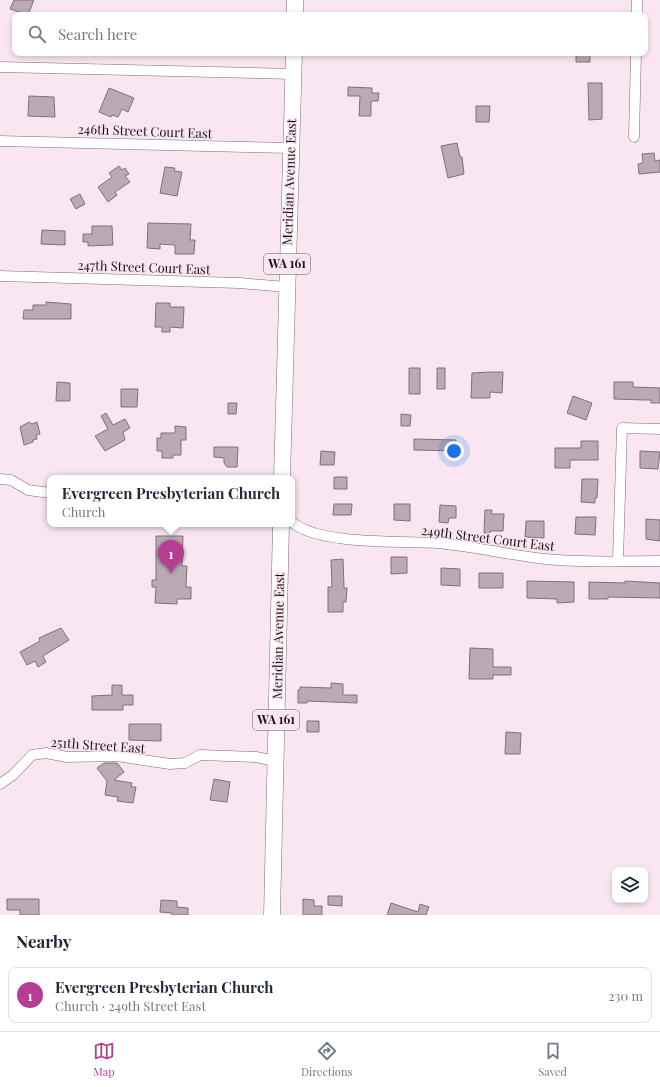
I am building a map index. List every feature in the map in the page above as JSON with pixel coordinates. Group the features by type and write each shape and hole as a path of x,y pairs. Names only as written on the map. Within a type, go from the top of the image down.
{"main road":[{"path":"295,0 295,12"},
{"name":"Meridian Avenue East","path":"282,475 286,287 294,56"},
{"name":"Meridian Avenue East","path":"272,915 281,527"}],"street":[{"path":"637,0 637,12"},
{"path":"634,137 636,56"},
{"path":"0,67 293,74"},
{"name":"246th Street Court East","path":"0,141 290,148"},
{"name":"247th Street Court East","path":"0,276 239,283 286,287"},
{"path":"618,560 622,428 660,429"},
{"path":"0,478 11,480 28,490 47,492"},
{"name":"249th Street Court East","path":"295,524 309,532 333,537 382,542 438,544 545,559 660,561"},
{"name":"251th Street East","path":"0,784 13,775 32,754 116,756 170,764 185,763 200,755 256,757 275,761"}],"building":[{"path":"14,0 34,0 29,12 19,12 10,9"},
{"path":"576,56 590,56 590,62 576,62"},
{"path":"588,83 602,83 602,119 589,120"},
{"path":"348,87 372,88 372,93 379,93 378,101 371,101 371,116 359,116 360,96 348,96"},
{"path":"109,88 134,98 128,112 122,109 118,117 112,115 111,117 99,112"},
{"path":"29,96 54,97 55,117 28,116"},
{"path":"476,106 490,106 489,122 476,122"},
{"path":"457,143 460,157 462,157 464,174 448,178 441,146"},
{"path":"654,153 655,161 660,160 660,172 639,174 638,164 643,163 642,154"},
{"path":"119,166 122,170 125,168 129,174 125,176 130,182 115,192 117,195 108,202 98,187 112,177 109,173"},
{"path":"165,167 175,168 174,171 182,172 177,196 160,193"},
{"path":"80,194 85,204 76,209 70,199"},
{"path":"148,223 191,224 190,240 195,240 194,254 175,254 175,245 160,244 160,249 147,248"},
{"path":"92,226 112,226 113,245 88,246 88,242 83,242 83,234 92,234"},
{"path":"42,230 65,231 65,245 41,244"},
{"path":"46,302 71,304 71,319 23,319 24,310 33,310 33,305 46,305"},
{"path":"156,303 170,303 170,307 184,307 183,328 170,327 170,332 162,332 162,327 155,327"},
{"path":"409,368 420,368 420,394 409,394"},
{"path":"437,368 445,368 445,389 437,389"},
{"path":"503,372 502,393 490,392 490,398 471,398 472,373"},
{"path":"57,382 70,383 70,401 56,401"},
{"path":"614,382 633,382 633,387 660,388 660,403 651,403 651,400 614,399"},
{"path":"121,389 138,389 137,407 121,407"},
{"path":"573,396 592,403 586,420 567,413"},
{"path":"228,403 237,403 236,414 228,414"},
{"path":"106,413 113,425 125,419 130,428 123,432 125,440 105,451 95,436 108,429 101,416"},
{"path":"401,414 411,415 410,426 401,426"},
{"path":"29,422 32,424 37,422 40,434 36,435 37,439 33,440 33,442 24,445 20,427"},
{"path":"175,426 186,427 186,440 181,440 181,455 173,455 173,458 162,458 162,451 157,451 157,438 161,438 161,433 175,433"},
{"path":"414,439 456,440 456,451 414,450"},
{"path":"581,441 598,441 598,460 570,460 570,468 555,468 555,448 581,448"},
{"path":"214,447 238,447 237,467 227,467 224,463 224,458 214,457"},
{"path":"321,451 335,452 334,465 320,465"},
{"path":"640,451 660,452 658,469 640,468"},
{"path":"334,477 347,477 347,489 334,489"},
{"path":"582,479 598,479 597,498 595,498 595,503 581,502"},
{"path":"334,504 352,504 351,515 333,515"},
{"path":"394,504 410,504 410,521 394,520"},
{"path":"440,505 456,506 456,518 449,518 448,523 439,522"},
{"path":"485,510 492,510 491,514 504,514 503,531 490,531 490,533 484,533"},
{"path":"576,517 596,517 595,535 575,534"},
{"path":"646,519 660,520 660,541 646,539"},
{"path":"526,521 544,521 544,538 525,537"},
{"path":"156,536 183,536 182,566 187,566 186,587 191,587 191,599 177,599 177,604 155,603 156,587 152,587 152,580 156,580"},
{"path":"391,557 407,557 407,573 391,574"},
{"path":"343,559 344,588 347,588 346,602 343,602 343,612 328,612 328,587 332,587 331,560"},
{"path":"441,568 460,569 460,586 441,585"},
{"path":"479,573 503,573 503,588 479,588"},
{"path":"527,581 574,582 574,602 557,603 557,599 527,598"},
{"path":"625,581 660,583 660,598 608,597 608,599 589,599 589,582 625,583"},
{"path":"61,628 69,640 43,656 46,662 38,667 35,661 27,665 20,652 40,641 39,638"},
{"path":"470,648 493,649 493,667 511,667 511,675 493,675 493,679 469,679"},
{"path":"331,683 343,684 343,695 357,695 357,703 307,701 307,703 298,703 298,690 300,690 300,687 331,688"},
{"path":"112,685 122,685 122,695 133,695 133,705 123,705 123,710 92,710 92,696 112,695"},
{"path":"307,721 319,721 319,732 307,732"},
{"path":"129,724 161,724 161,741 129,740"},
{"path":"506,732 521,733 520,754 505,754"},
{"path":"104,763 117,763 124,772 114,780 132,783 131,787 136,787 133,803 117,801 118,797 105,795 107,781 97,768"},
{"path":"214,779 230,782 227,802 210,800"},
{"path":"328,896 342,896 342,906 328,905"},
{"path":"7,899 39,899 39,915 20,915 20,910 7,910"},
{"path":"303,899 314,900 314,906 322,906 322,915 303,915"},
{"path":"161,900 177,901 177,907 188,908 188,915 172,915 172,913 160,912"},
{"path":"391,903 418,912 420,904 429,907 426,915 387,915"}],"place":[{"name":"Evergreen Presbyterian Church","path":"171,573"}]}
